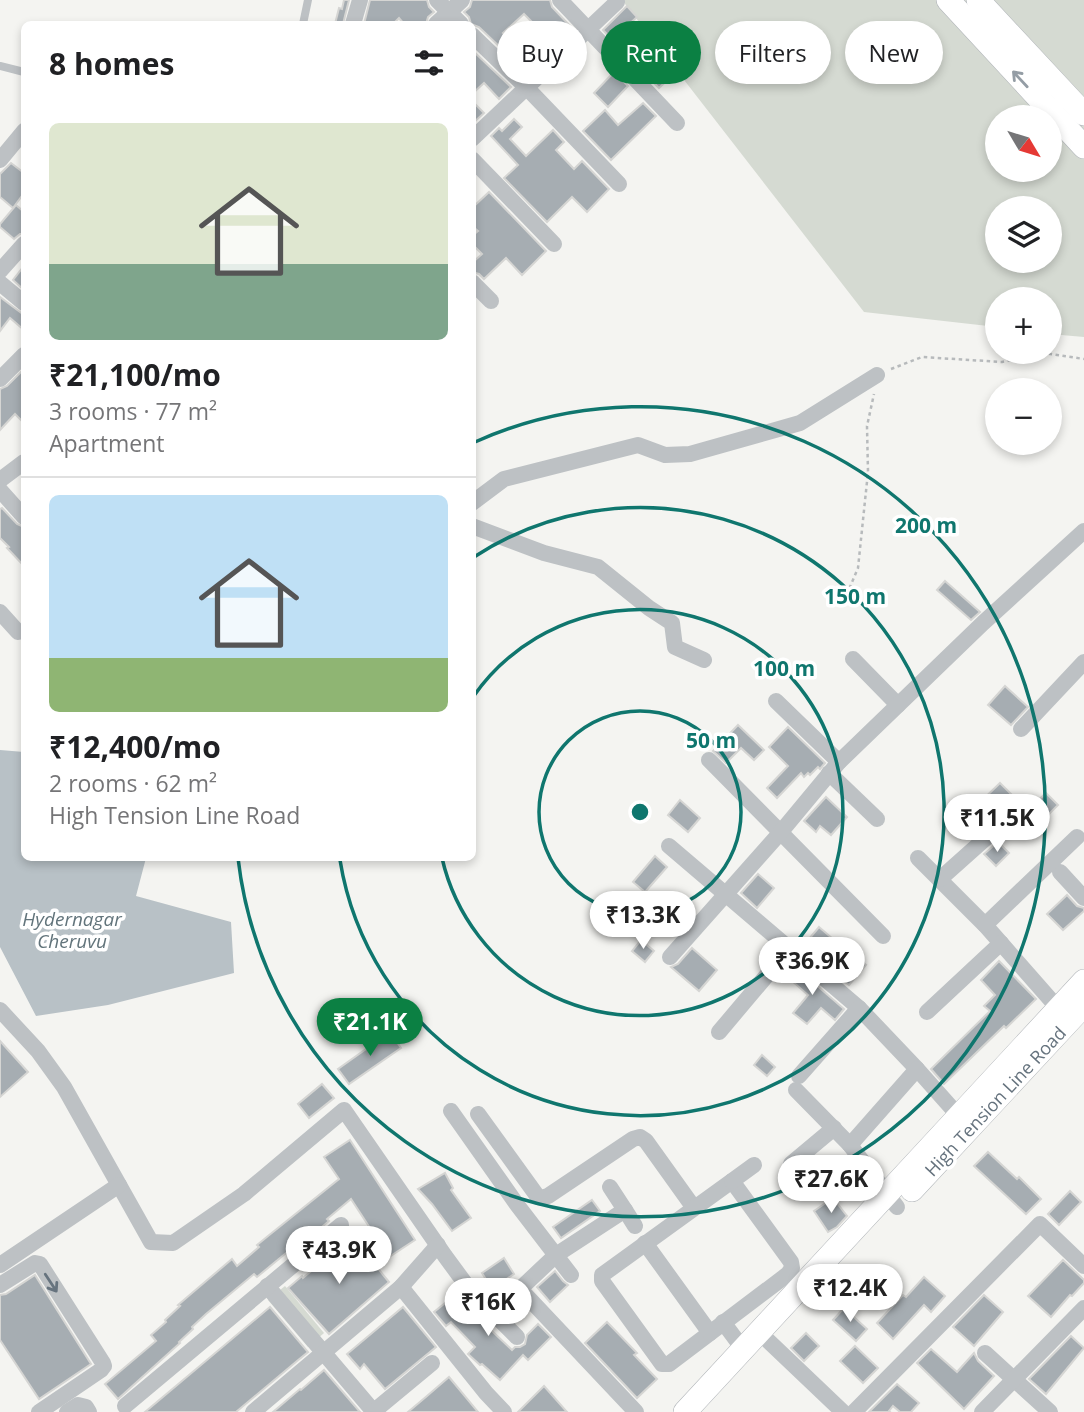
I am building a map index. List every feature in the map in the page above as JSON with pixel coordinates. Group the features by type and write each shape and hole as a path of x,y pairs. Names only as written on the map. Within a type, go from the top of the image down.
{"main road":[{"path":"948,0 1044,105"},
{"path":"978,0 1082,111 1062,125 1084,147"},
{"name":"High Tension Line Road","path":"705,1412 758,1342 1070,1012 1084,981"},
{"path":"685,1412 758,1342"}],"street":[{"path":"354,21 360,0"},
{"path":"437,0 458,21"},
{"path":"440,21 461,0"},
{"path":"560,0 677,123"},
{"path":"476,135 617,2"},
{"path":"476,39 619,184"},
{"path":"0,160 21,135"},
{"path":"476,163 554,244"},
{"path":"0,271 21,247"},
{"path":"0,283 21,300"},
{"path":"476,286 491,301"},
{"path":"0,379 21,358"},
{"path":"476,500 504,479 638,445 665,455 690,454 800,423 877,374"},
{"path":"0,480 21,465"},
{"path":"0,489 21,514"},
{"path":"476,528 544,553 598,567 649,608 673,623 675,646 704,660"},
{"path":"670,957 780,833 834,767 983,623 1084,531"},
{"path":"0,612 18,632"},
{"path":"853,659 898,705"},
{"path":"1021,729 1084,662"},
{"path":"776,701 877,819"},
{"path":"709,760 883,936"},
{"path":"940,879 1004,821"},
{"path":"985,925 1077,837"},
{"path":"668,846 859,1008 964,1122"},
{"path":"918,858 1070,1012"},
{"path":"1060,872 1084,898"},
{"path":"927,1012 1001,943"},
{"path":"719,1032 789,948"},
{"path":"859,1008 797,1083 892,1200"},
{"path":"0,1010 38,1051 64,1087 151,1242 173,1243 244,1194 344,1111 470,1290 517,1337"},
{"path":"849,1145 918,1069"},
{"path":"451,1111 571,1275"},
{"path":"478,1114 538,1197 548,1196 640,1137 646,1141 694,1208"},
{"path":"791,1164 834,1128"},
{"path":"732,1181 792,1268 788,1274 669,1364 664,1365 602,1279 603,1274 754,1165"},
{"path":"0,1265 119,1185"},
{"path":"610,1187 635,1226"},
{"path":"625,1210 556,1255 520,1289 636,1412"},
{"path":"854,1412 1040,1224 1084,1266"},
{"path":"125,1406 341,1225"},
{"path":"645,1243 710,1333"},
{"path":"253,1412 401,1287 438,1245"},
{"path":"0,1285 35,1263 40,1264 104,1366 39,1412"},
{"path":"267,1286 373,1412 432,1363"},
{"path":"401,1287 504,1412"},
{"path":"739,1310 758,1342"},
{"path":"982,1412 1080,1319"},
{"path":"723,1322 758,1342 843,1412"},
{"path":"985,1353 1050,1412"},
{"path":"67,1412 78,1405 86,1407 89,1412"}],"lane":[{"path":"304,21 307,0"},
{"path":"0,66 21,71"}],"path":[{"path":"844,601 858,568 868,472 867,426 877,374 922,358 1002,362 1044,353 1084,359"}],"shaded area":[{"path":"622,0 1084,0 1084,337 1062,335 1062,287 985,287 985,326 864,312 687,84 701,84 701,21 638,21"},
{"path":"285,1286 324,1333 308,1347 268,1300"}],"water":[{"name":"Hydernagar Cheruvu","path":"0,750 21,752 21,861 145,861 136,896 231,922 234,973 108,1005 36,1016 0,947"}],"building":[{"path":"344,0 349,0 344,21 336,21 339,8 342,9"},
{"path":"370,0 427,0 434,12 427,21 402,21 399,18 396,21 365,21"},
{"path":"472,0 550,0 552,7 565,21 531,21 524,14 516,21 497,21 497,44 464,12 470,7"},
{"path":"627,6 637,17 633,21 612,21"},
{"path":"476,54 497,74 497,84 508,84 511,87 499,99 484,83 476,90"},
{"path":"603,84 628,86 608,107 594,93"},
{"path":"643,103 656,116 611,160 583,131 605,110 618,125"},
{"path":"476,105 484,113 476,120"},
{"path":"514,119 522,127 510,139 526,156 553,130 564,142 556,150 574,169 582,161 609,189 587,212 572,197 547,222 504,178 518,165 491,136 499,128 502,131"},
{"path":"11,163 21,171 21,197 13,208 0,197 0,174"},
{"path":"489,192 546,251 522,275 506,258 484,279 476,273 476,259 482,254 476,248 476,204"},
{"path":"16,205 21,209 21,234 14,239 0,224"},
{"path":"21,270 21,287 13,280"},
{"path":"0,297 21,313 21,327 10,318 0,331"},
{"path":"21,372 21,420 15,414 0,430 0,389"},
{"path":"0,509 21,526 21,563 0,538"},
{"path":"945,581 980,612 971,620 937,590"},
{"path":"1005,686 1028,707 1011,725 988,705"},
{"path":"738,725 764,750 754,760 741,748 726,763 713,751"},
{"path":"788,727 825,763 810,775 808,773 804,777 801,773 777,798 767,788 788,766 769,747"},
{"path":"1000,783 1015,798 986,824 972,810"},
{"path":"1046,793 1058,805 1042,821 1029,809"},
{"path":"826,797 847,817 831,835 820,826 816,832 804,821"},
{"path":"680,800 700,818 688,832 668,815"},
{"path":"998,842 1009,853 996,866 984,854"},
{"path":"655,856 667,867 645,892 633,882"},
{"path":"758,874 774,888 757,908 741,893"},
{"path":"1067,895 1077,906 1084,908 1084,911 1063,930 1047,914"},
{"path":"819,927 866,965 849,985 832,971 838,964 809,939"},
{"path":"641,940 654,951 645,962 632,951"},
{"path":"692,948 717,970 699,991 671,967 678,964"},
{"path":"999,961 1036,999 944,1084 931,1069 990,1011 984,1006 995,995 981,980"},
{"path":"791,963 844,1009 835,1020 821,1008 807,1024 793,1013 808,995 783,973"},
{"path":"390,1032 401,1048 349,1084 338,1069"},
{"path":"0,1041 28,1072 0,1097"},
{"path":"762,1055 775,1067 767,1076 754,1065"},
{"path":"322,1084 334,1098 309,1118 298,1104"},
{"path":"350,1140 415,1240 389,1257 351,1199 316,1232 314,1230 257,1277 254,1274 206,1314 180,1343 118,1399 105,1384 156,1341 151,1335 166,1322 180,1306 178,1305 232,1259 237,1266 259,1247 257,1245 339,1179 324,1157"},
{"path":"988,1152 1041,1199 1026,1214 974,1166"},
{"path":"445,1173 453,1188 451,1190 471,1218 452,1231 418,1189"},
{"path":"1070,1191 1081,1202 1059,1225 1048,1214"},
{"path":"833,1198 847,1216 828,1232 814,1211"},
{"path":"592,1200 600,1211 561,1238 553,1227"},
{"path":"353,1238 389,1282 329,1334 288,1288"},
{"path":"504,1258 514,1274 492,1289 482,1273"},
{"path":"1063,1260 1084,1283 1051,1317 1028,1296"},
{"path":"555,1271 568,1285 550,1302 537,1287"},
{"path":"35,1275 91,1364 39,1399 0,1340 0,1295 6,1294"},
{"path":"924,1277 945,1296 931,1312 924,1305 893,1339 877,1323"},
{"path":"459,1292 512,1350 525,1344 527,1335 538,1324 551,1337 528,1360 523,1355 500,1380 468,1354 475,1347 451,1322 446,1326 434,1312"},
{"path":"984,1295 1003,1312 974,1346 953,1327"},
{"path":"270,1307 308,1352 236,1412 145,1412"},
{"path":"403,1307 436,1347 385,1389 364,1364 360,1369 347,1354"},
{"path":"844,1308 867,1329 856,1341 833,1320"},
{"path":"607,1322 637,1353 634,1355 657,1379 637,1398 585,1343"},
{"path":"806,1333 819,1346 804,1361 791,1348"},
{"path":"1071,1336 1084,1348 1046,1394 1029,1379"},
{"path":"855,1346 878,1368 863,1383 840,1361"},
{"path":"931,1349 957,1372 974,1353 978,1361 994,1376 964,1409 917,1363"},
{"path":"324,1370 360,1412 273,1412 301,1390"},
{"path":"449,1377 478,1412 408,1412 427,1396"},
{"path":"897,1384 919,1403 911,1412 900,1412 893,1406 890,1412 869,1412"},
{"path":"544,1386 567,1412 518,1412"}]}
